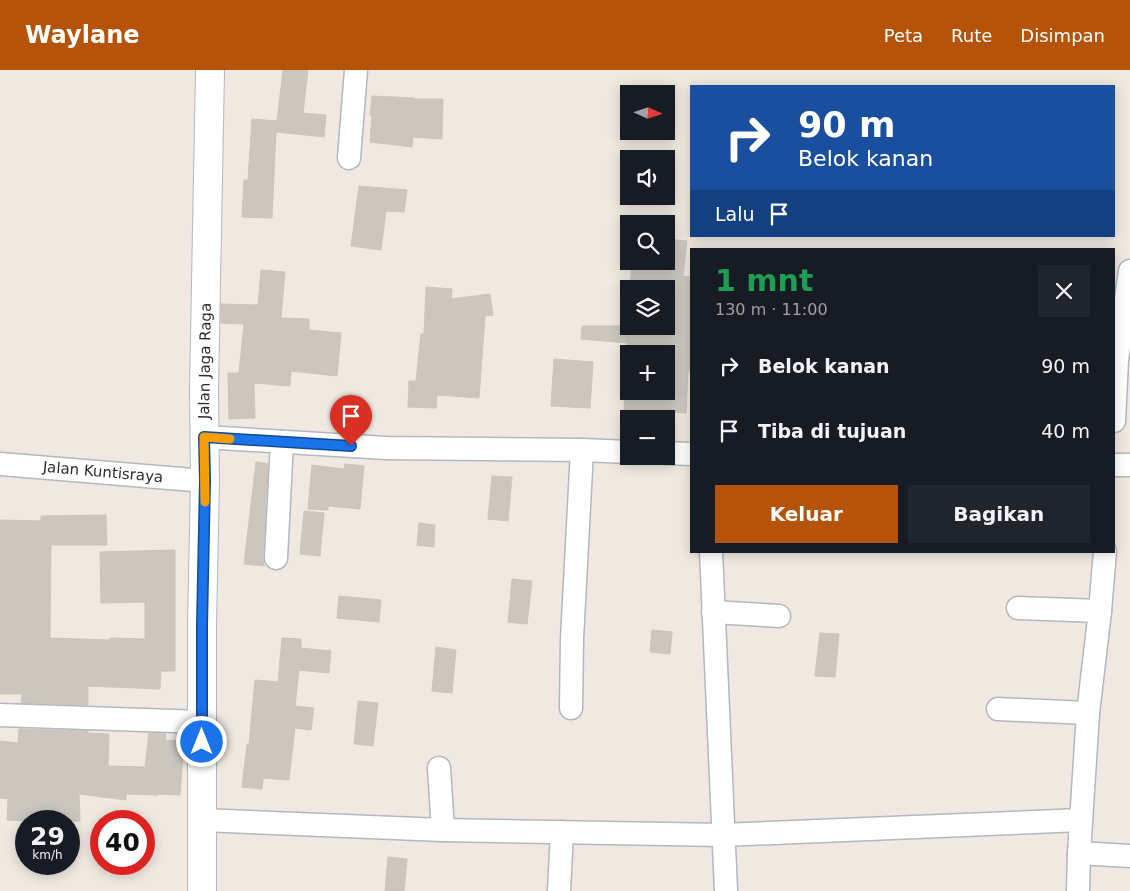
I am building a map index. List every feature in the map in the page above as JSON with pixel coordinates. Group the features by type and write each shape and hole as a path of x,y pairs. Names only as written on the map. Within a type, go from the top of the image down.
{"street":[{"name":"Jalan Jaga Raga","path":"202,891 202,625 210,70"},
{"path":"349,158 356,70"},
{"path":"1115,401 1117,360 1130,275"},
{"path":"204,437 386,448 620,452"},
{"path":"276,558 282,442"},
{"path":"571,708 572,639 582,450"},
{"path":"675,453 690,454"},
{"name":"Jalan Kuntisraya","path":"0,464 205,481"},
{"path":"1115,465 1130,465"},
{"path":"711,553 726,891"},
{"path":"1078,891 1088,713 1105,553"},
{"path":"1018,608 1100,610"},
{"path":"713,612 780,616"},
{"path":"998,709 1088,713"},
{"path":"0,716 202,722"},
{"path":"439,768 443,830"},
{"path":"202,820 443,830 723,835 1081,820"},
{"path":"559,891 562,832"},
{"path":"1079,853 1130,856"}],"building":[{"path":"283,70 308,70 303,113 326,115 324,137 276,132 272,218 242,217 244,180 248,180 252,119 277,121"},
{"path":"372,96 443,99 442,139 413,137 412,147 370,142"},
{"path":"359,186 407,190 404,212 386,211 381,250 351,246"},
{"path":"675,240 687,241 683,276 690,277 690,371 688,371 686,413 675,412 675,410 624,410 625,400 675,400 675,345 627,345 627,343 581,339 582,326 620,326 620,335 675,335 675,280 631,280 631,270 675,270"},
{"path":"261,270 285,272 281,318 309,319 309,330 341,333 337,376 291,371 290,386 254,383 255,418 229,419 228,373 239,373 244,324 221,323 221,304 258,305"},
{"path":"426,287 452,289 451,299 490,294 493,315 485,316 479,398 437,395 436,408 408,407 409,381 416,381 421,334 424,334"},
{"path":"554,359 593,362 590,408 551,406"},
{"path":"256,462 268,464 264,566 244,564"},
{"path":"345,464 364,466 360,509 328,506 328,510 308,509 312,465 344,469"},
{"path":"492,476 512,477 508,521 488,519"},
{"path":"304,511 324,513 320,556 300,554"},
{"path":"106,515 107,545 51,545 50,638 145,639 145,602 101,603 100,552 175,550 175,671 161,671 160,689 88,686 88,705 21,703 22,694 0,694 0,520 41,521 41,516"},
{"path":"419,523 435,525 434,547 417,545"},
{"path":"512,579 532,581 527,624 508,622"},
{"path":"339,596 381,600 379,622 337,618"},
{"path":"652,630 672,632 670,654 650,652"},
{"path":"820,633 839,634 835,677 815,676"},
{"path":"282,638 301,639 301,648 331,651 329,673 299,670 295,706 314,708 311,730 295,728 289,780 263,778 262,789 242,787 247,744 249,744 255,680 278,682"},
{"path":"436,647 456,650 452,693 432,691"},
{"path":"358,701 378,703 373,746 354,744"},
{"path":"19,729 88,731 88,733 109,734 108,766 145,767 149,733 166,734 165,740 184,741 180,795 126,794 126,800 79,794 80,810 15,810 15,820 7,820 8,799 0,798 0,741 18,743"},
{"path":"388,857 407,859 404,891 385,891"}],"slow traffic":[{"path":"205,502 204,437 230,439"}],"route":[{"path":"202,742 204,437 351,446"}]}
